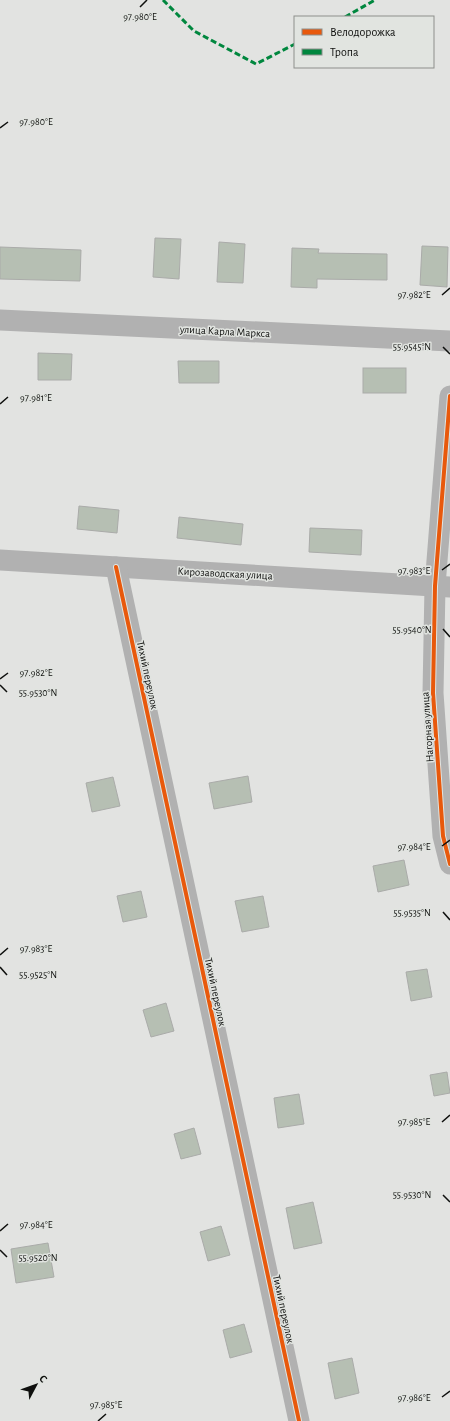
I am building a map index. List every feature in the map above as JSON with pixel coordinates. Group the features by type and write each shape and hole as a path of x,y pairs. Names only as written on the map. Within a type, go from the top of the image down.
{"street":[{"name":"улица Карла Маркса","path":"0,320 450,341"},
{"name":"Нагорная улица","path":"450,396 442,586 433,692 443,836 450,864"},
{"name":"Кирозаводская улица","path":"0,560 442,586"},
{"name":"Тихий переулок","path":"116,567 299,1421"}],"building":[{"path":"155,238 181,239 179,279 153,277"},
{"path":"219,242 245,244 243,283 217,282"},
{"path":"422,246 448,247 447,287 420,285"},
{"path":"0,247 81,250 80,281 0,279"},
{"path":"292,248 319,249 318,253 387,254 387,280 317,279 317,288 291,287"},
{"path":"38,353 72,354 71,380 38,380"},
{"path":"178,361 219,361 219,383 179,383"},
{"path":"363,368 406,368 406,393 363,393"},
{"path":"79,506 119,510 117,533 77,529"},
{"path":"179,517 243,524 241,545 177,538"},
{"path":"310,528 362,530 361,555 309,552"},
{"path":"248,776 252,802 214,809 209,783"},
{"path":"113,777 120,806 92,812 86,783"},
{"path":"404,860 409,885 378,892 373,866"},
{"path":"141,891 147,917 123,922 117,896"},
{"path":"263,896 269,927 242,932 235,901"},
{"path":"427,969 432,997 411,1001 406,972"},
{"path":"166,1003 174,1031 151,1037 143,1010"},
{"path":"447,1072 450,1093 434,1096 430,1075"},
{"path":"299,1094 304,1124 278,1128 274,1098"},
{"path":"194,1128 201,1154 181,1159 174,1134"},
{"path":"313,1202 322,1243 294,1249 286,1208"},
{"path":"221,1226 230,1255 208,1261 200,1232"},
{"path":"48,1243 54,1277 16,1283 11,1249"},
{"path":"244,1324 252,1352 230,1358 223,1330"},
{"path":"352,1358 359,1393 335,1399 328,1363"}],"marked path":[{"path":"163,0 194,31 256,64 294,45"},
{"path":"347,16 375,0"}],"cycle path":[{"path":"450,396 435,586 433,693 443,836 450,864"},
{"path":"116,567 299,1421"}]}
